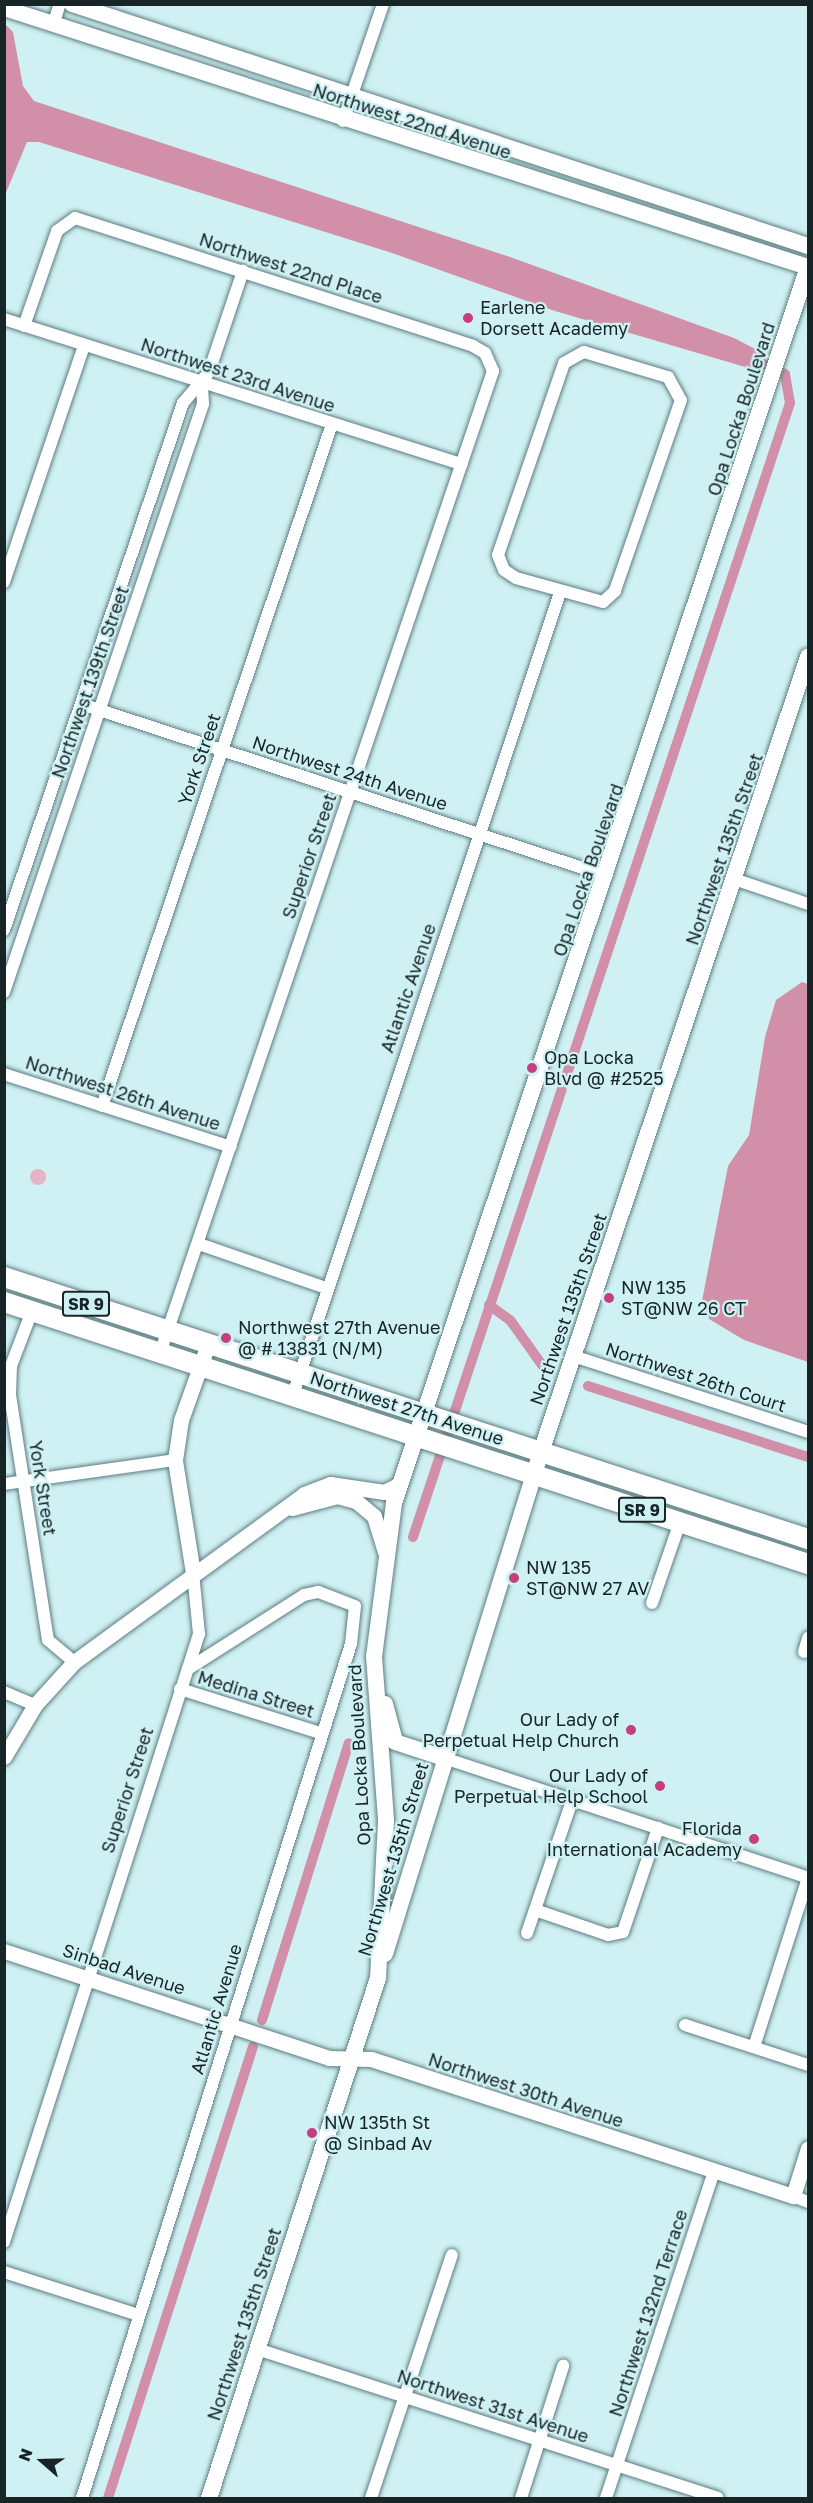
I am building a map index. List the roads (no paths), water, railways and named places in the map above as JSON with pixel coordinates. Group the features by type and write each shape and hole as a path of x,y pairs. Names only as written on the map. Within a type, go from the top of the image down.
{"main road":[{"name":"Northwest 22nd Avenue","path":"72,4 808,246"},
{"name":"Northwest 22nd Avenue","path":"4,8 344,121 808,267"},
{"name":"Opa Locka Boulevard","path":"349,2058 378,1977 386,1821 375,1707 380,1593 385,1552 400,1484 431,1416 808,267"},
{"name":"Northwest 135th Street","path":"378,1977 444,1758 541,1452 808,657"},
{"name":"Northwest 27th Avenue","path":"4,1277 808,1539"},
{"name":"Northwest 27th Avenue","path":"4,1302 808,1564"},
{"path":"380,1593 385,1604 390,1734 404,1746 444,1758"},
{"name":"Northwest 135th Street","path":"209,2499 349,2058"}],"street":[{"path":"53,25 60,4"},
{"path":"344,121 383,4"},
{"name":"Northwest 22nd Place","path":"24,326 57,231 66,221 75,218 473,346 485,353 493,371"},
{"name":"Northwest 139th Street","path":"4,992 203,404 202,384 243,271"},
{"name":"Northwest 23rd Avenue","path":"4,319 202,384 462,464"},
{"path":"4,582 84,345"},
{"path":"584,352 658,374 677,385 681,400 615,591 603,602 560,593 516,578 504,570 498,555 564,363 584,352"},
{"name":"Superior Street","path":"160,1353 199,1244 493,371"},
{"name":"Northwest 139th Street","path":"4,930 183,403 202,384"},
{"name":"York Street","path":"102,1106 332,424"},
{"name":"Atlantic Avenue","path":"292,1395 560,593"},
{"name":"Northwest 24th Avenue","path":"81,704 607,876"},
{"path":"25,870 43,877"},
{"path":"734,879 808,904"},
{"name":"Northwest 26th Avenue","path":"4,1074 231,1147"},
{"path":"199,1244 326,1288"},
{"name":"York Street","path":"32,1311 9,1383 48,1640 74,1662"},
{"name":"Superior Street","path":"4,2242 87,1977 199,1634 193,1574 175,1460 200,1365 208,1344"},
{"name":"Northwest 26th Court","path":"573,1356 808,1432"},
{"path":"4,1484 175,1460"},
{"path":"4,1757 35,1705 74,1662 193,1574 287,1509 323,1486 343,1483 384,1492 400,1484"},
{"path":"287,1509 337,1496 356,1501 374,1516 385,1552"},
{"path":"652,1603 680,1522"},
{"name":"Atlantic Avenue","path":"82,2499 320,1732 351,1644 355,1606 318,1592 281,1609 188,1669"},
{"path":"804,1652 808,1638"},
{"name":"Medina Street","path":"180,1689 320,1732"},
{"path":"4,1692 35,1705"},
{"path":"444,1758 808,1878 754,2047"},
{"path":"527,1933 572,1801"},
{"path":"535,1910 608,1935 623,1932 658,1828"},
{"name":"Sinbad Avenue","path":"4,1952 230,2025"},
{"name":"Northwest 30th Avenue","path":"230,2025 330,2058 371,2059 808,2202"},
{"path":"685,2025 808,2065"},
{"path":"792,2196 808,2148"},
{"name":"Northwest 132nd Terrace","path":"606,2499 714,2172"},
{"path":"371,2499 452,2255"},
{"path":"4,2272 139,2315"},
{"name":"Northwest 31st Avenue","path":"257,2349 539,2439 717,2499"},
{"path":"521,2499 563,2366"}],"waterway":[{"path":"413,1537 790,403 785,374 755,360"},
{"path":"489,1305 510,1320 545,1369"},
{"path":"588,1386 808,1457"},
{"path":"262,2020 349,1743"},
{"path":"108,2498 253,2047"}],"place":[{"name":"Earlene Dorsett Academy","path":"468,318"},
{"name":"Opa Locka Blvd @ #2525","path":"532,1068"},
{"name":"NW 135 ST@NW 26 CT","path":"609,1298"},
{"name":"Northwest 27th Avenue @ # 13831 (N/M)","path":"226,1338"},
{"name":"NW 135 ST@NW 27 AV","path":"514,1578"},
{"name":"Our Lady of Perpetual Help Church","path":"631,1730"},
{"name":"Our Lady of Perpetual Help School","path":"660,1786"},
{"name":"Florida International Academy","path":"754,1839"},
{"name":"NW 135th St @ Sinbad Av","path":"312,2133"}]}
